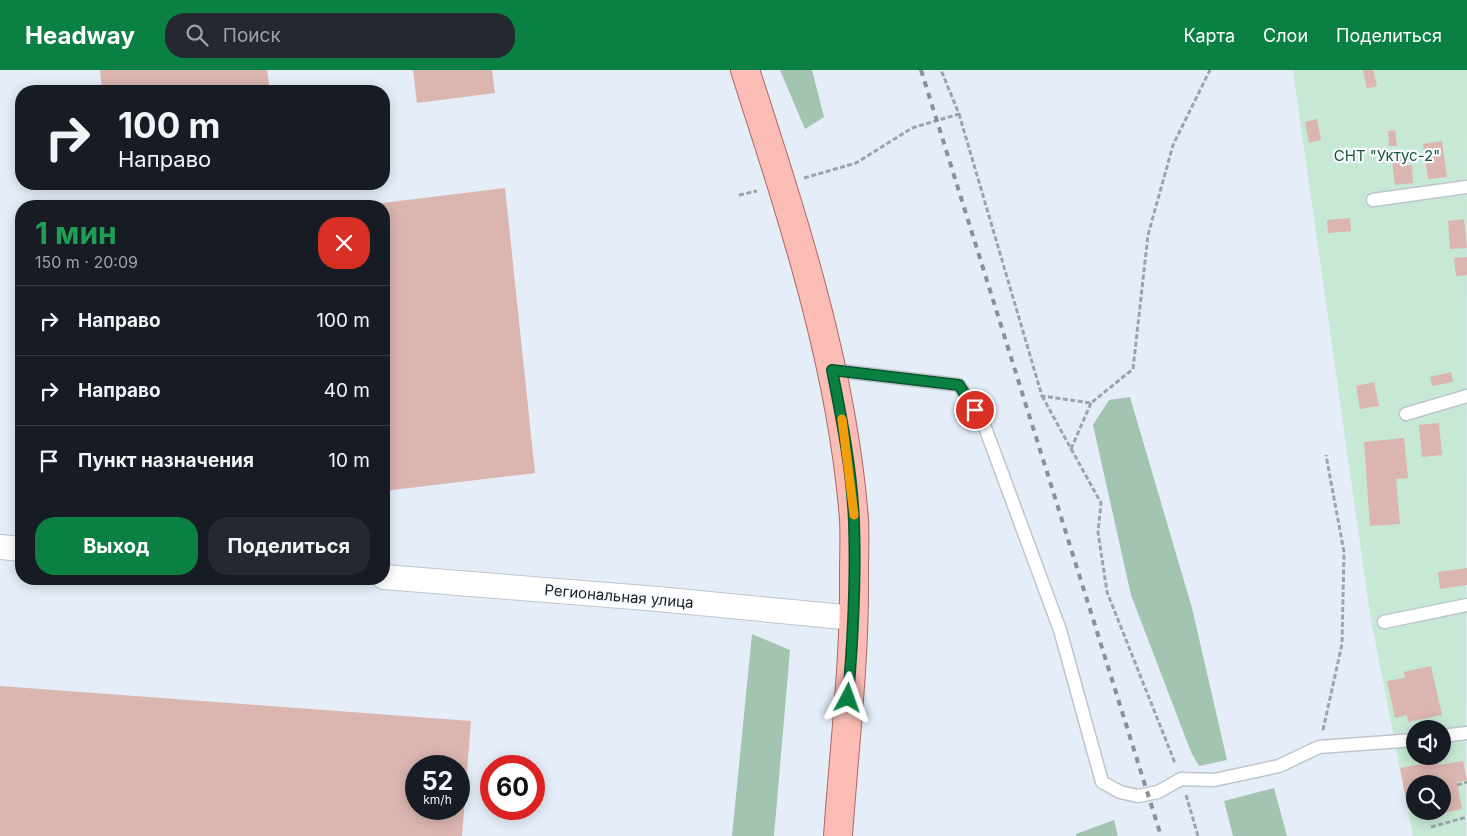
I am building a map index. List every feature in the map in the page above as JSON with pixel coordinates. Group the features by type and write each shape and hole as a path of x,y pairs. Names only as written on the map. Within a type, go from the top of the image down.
{"main road":[{"path":"745,70 782,185 832,370 842,421 854,520 854,618 838,836"}],"street":[{"path":"0,548 15,549"},
{"name":"Региональная улица","path":"390,578 658,599 854,618"}],"lane":[{"path":"1373,200 1467,187"},
{"path":"832,370 959,385 983,422 1060,630 1102,782 1120,792 1138,796 1158,792 1182,779 1214,780 1279,766 1319,748 1406,741"},
{"path":"1406,414 1467,396"},
{"path":"1384,622 1467,605"},
{"path":"1451,735 1467,733"}],"path":[{"path":"941,70 959,114 1042,396 1101,504 1098,532 1107,592 1182,779 1198,836"},
{"path":"1071,449 1091,403 1133,369 1148,235 1173,145 1210,70"},
{"path":"739,195 782,185 856,163 912,128 959,114"},
{"path":"1042,396 1091,403"},
{"path":"1319,748 1342,644 1344,552 1326,456"},
{"path":"1457,785 1467,782"},
{"path":"1431,826 1467,818"}],"green space":[{"path":"780,70 812,70 824,117 805,129"},
{"name":"СНТ \"Уктус-2\"","path":"1293,70 1467,70 1466,836 1413,836 1410,820 1451,820 1451,775 1406,775 1406,800 1370,614"},
{"path":"1130,397 1192,608 1227,760 1199,766 1191,752 1131,595 1093,425 1109,400"},
{"path":"752,634 790,650 774,836 732,836"},
{"path":"1274,788 1287,836 1233,836 1224,801"},
{"path":"1114,820 1118,836 1076,836 1076,834"}],"building":[{"path":"100,70 267,70 269,85 101,85"},
{"path":"413,70 492,70 495,93 417,103"},
{"path":"1363,70 1373,70 1377,86 1367,89"},
{"path":"1317,119 1321,140 1309,143 1305,122"},
{"path":"1395,130 1397,146 1389,146 1388,131"},
{"path":"1442,141 1447,177 1428,179 1423,144"},
{"path":"1402,159 1403,166 1412,165 1413,183 1395,185 1392,161"},
{"path":"505,188 535,473 390,490 390,202"},
{"path":"1350,218 1351,231 1328,233 1327,220"},
{"path":"1464,219 1467,248 1450,249 1448,221"},
{"path":"1467,257 1467,275 1456,276 1454,258"},
{"path":"1451,372 1453,382 1432,386 1430,377"},
{"path":"1374,382 1379,406 1360,409 1356,386"},
{"path":"1439,423 1442,455 1422,457 1419,425"},
{"path":"1404,438 1408,478 1396,479 1400,524 1370,526 1364,442"},
{"path":"1467,568 1467,585 1440,589 1438,572"},
{"path":"1431,666 1442,715 1418,720 1408,720 1407,715 1395,718 1387,681 1405,678 1404,672"},
{"path":"0,686 471,721 468,755 405,755 405,820 463,820 462,836 0,836"},
{"path":"1463,761 1467,780 1457,782 1462,809 1451,811 1451,775 1406,775 1406,799 1400,768 1416,765 1451,765 1451,763"}],"railway":[{"path":"921,70 1161,836"}],"slow traffic":[{"path":"842,419 854,515"}],"route":[{"path":"848,698 854,618 854,520 842,421 832,370 959,385 975,410"}]}
